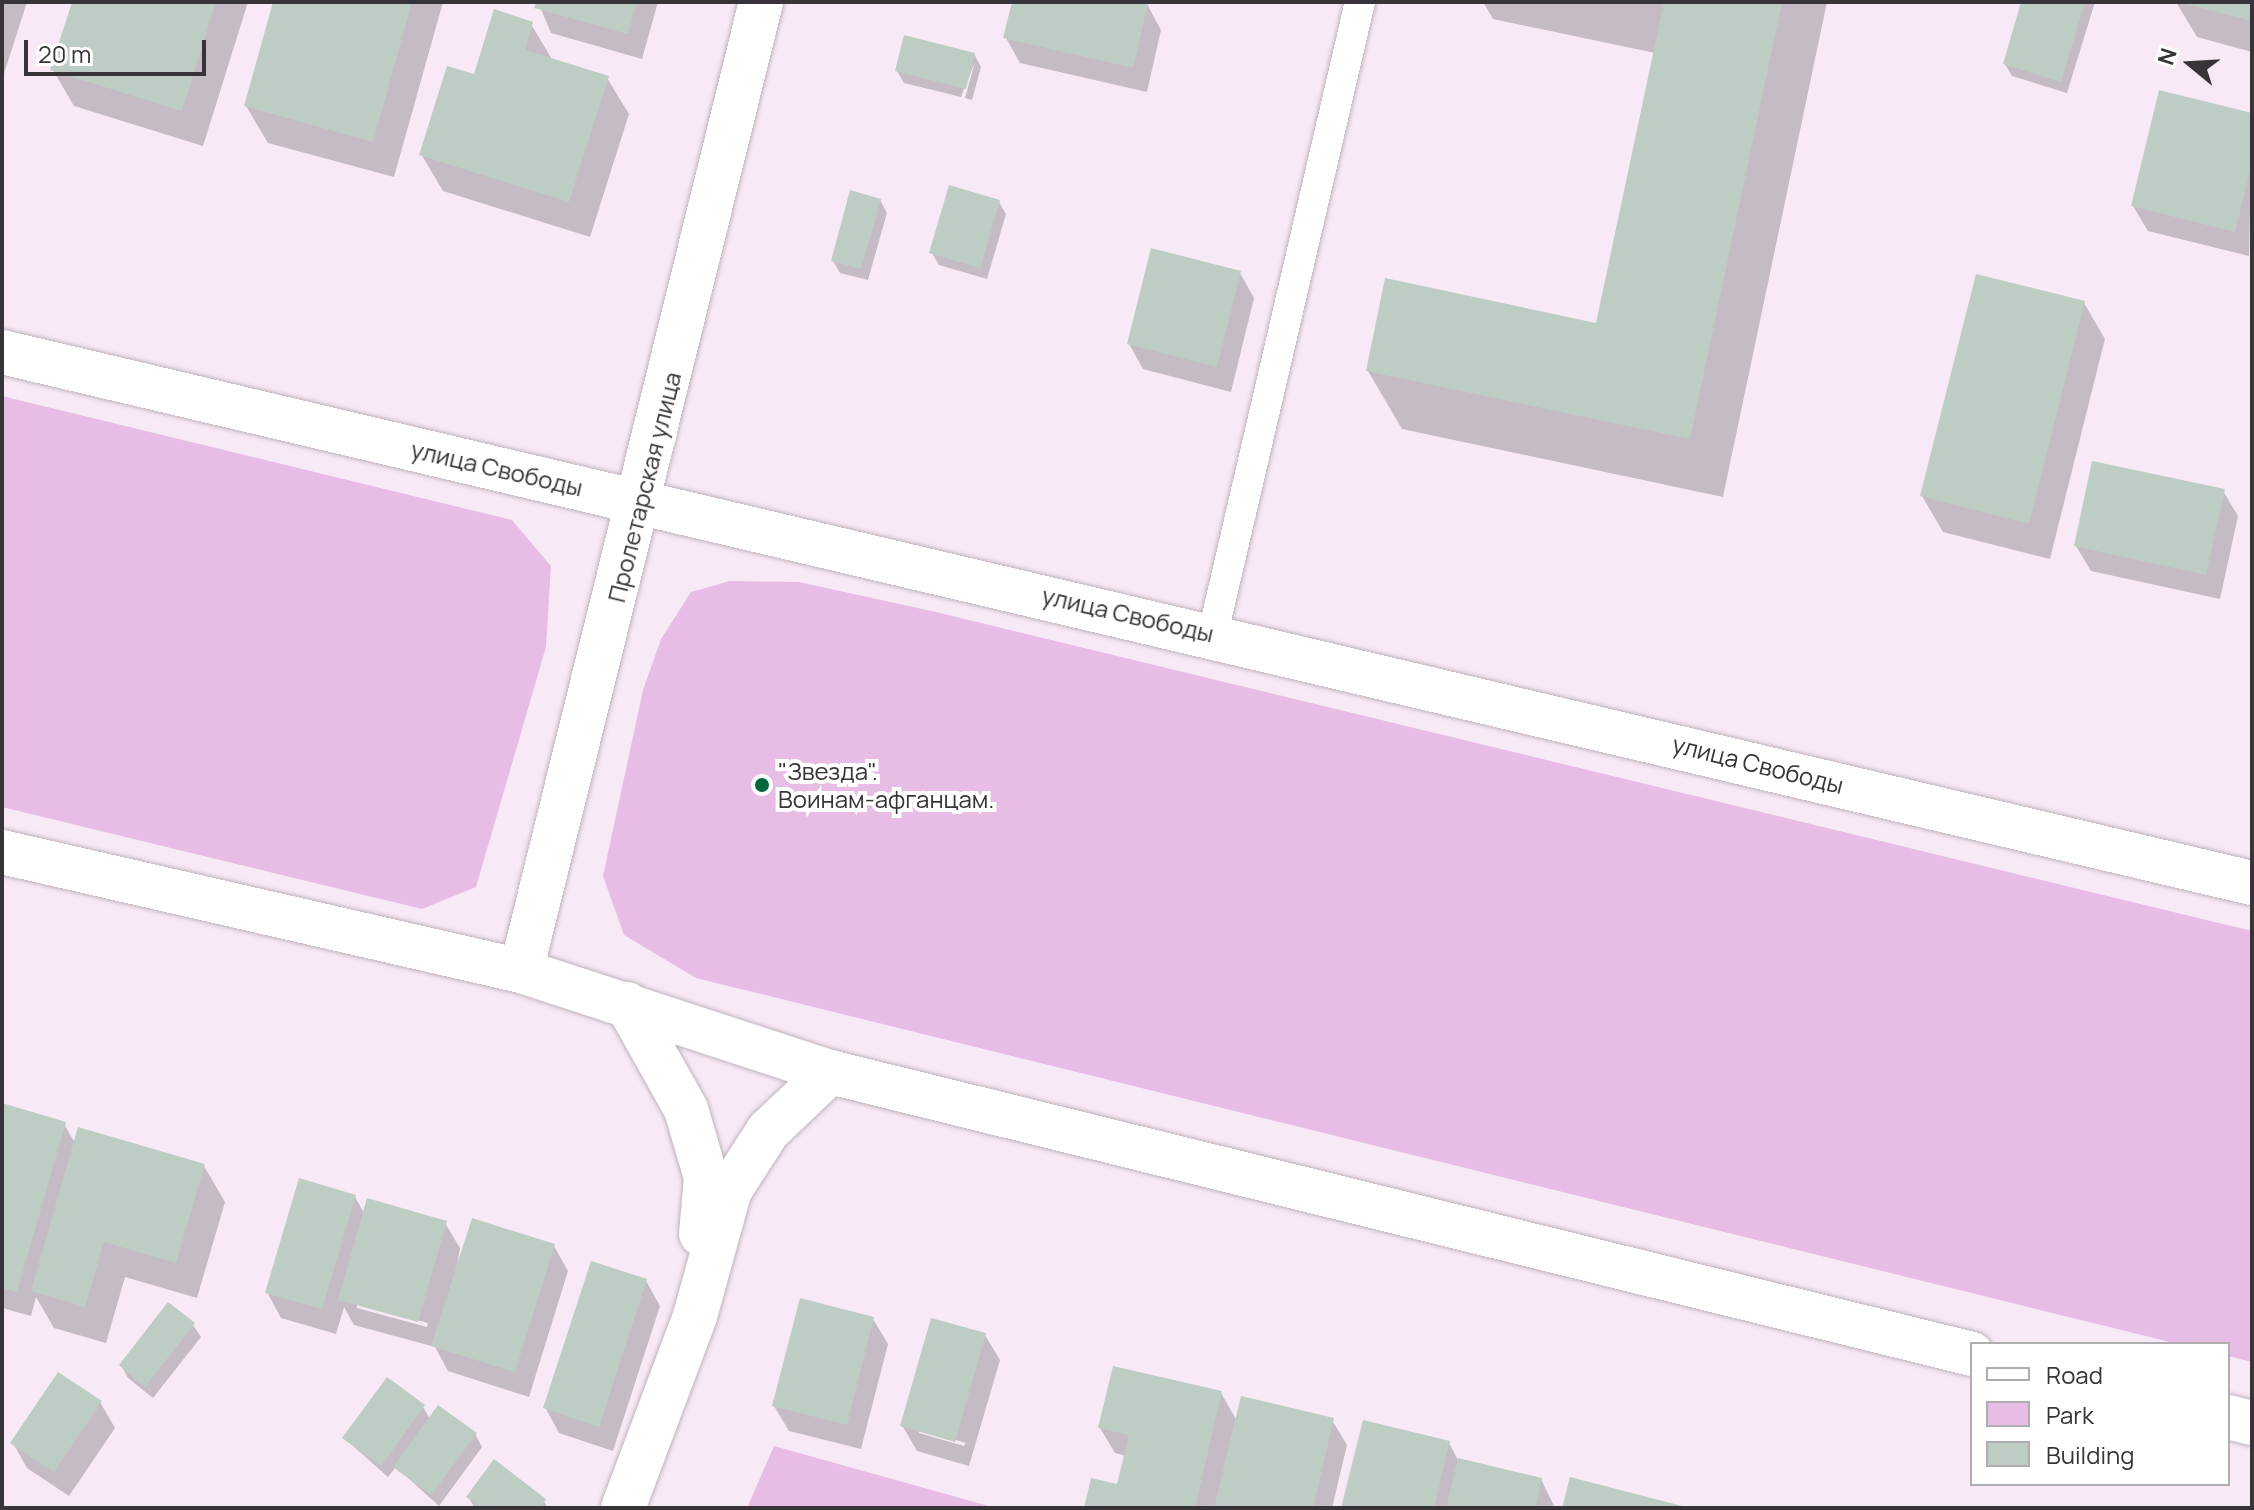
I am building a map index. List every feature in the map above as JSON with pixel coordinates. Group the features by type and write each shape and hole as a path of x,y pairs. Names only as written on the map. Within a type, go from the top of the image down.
{"main road":[{"name":"Пролетарская улица","path":"521,971 641,502 761,2"},
{"name":"улица Свободы","path":"2,352 1213,633 2252,883"},
{"path":"2,852 521,971 830,1072 1970,1354"},
{"path":"627,1004 686,1109 706,1178 695,1316"},
{"path":"623,1508 695,1316 730,1190 768,1131 830,1072"},
{"path":"2230,1418 2252,1423"}],"lane":[{"path":"1213,633 1360,2"}],"green space":[{"path":"2,396 512,520 551,566 546,647 476,887 422,909 2,807"},
{"path":"730,581 799,582 936,612 2252,931 2252,1362 2230,1356 2230,1342 2170,1342 696,978 624,935 603,876 643,690 661,639 691,592"},
{"path":"774,1446 996,1508 747,1508"}],"building":[{"path":"72,2 216,2 182,111 50,70"},
{"path":"273,2 412,2 373,142 244,106"},
{"path":"536,2 637,2 628,34 534,8"},
{"path":"1012,2 1148,3 1133,68 1003,38"},
{"path":"1664,2 1782,2 1690,439 1366,371 1385,278 1596,323"},
{"path":"2021,2 2085,2 2061,82 2003,64"},
{"path":"2252,2 2252,21 2181,3"},
{"path":"494,9 533,22 525,50 609,76 569,202 419,155 447,66 474,74"},
{"path":"904,35 975,53 966,89 895,71"},
{"path":"2159,90 2252,113 2252,163 2235,232 2131,206"},
{"path":"949,185 1000,200 980,268 929,253"},
{"path":"850,190 881,199 861,269 831,261"},
{"path":"1151,248 1241,271 1217,367 1127,344"},
{"path":"1976,274 2085,301 2029,524 1920,496"},
{"path":"2092,461 2225,489 2206,575 2074,546"},
{"path":"2,1103 66,1122 17,1292 2,1288"},
{"path":"78,1127 205,1164 176,1263 104,1242 85,1307 31,1291"},
{"path":"299,1178 356,1195 322,1309 265,1293"},
{"path":"367,1198 447,1221 418,1322 338,1300"},
{"path":"472,1218 555,1244 515,1372 431,1346"},
{"path":"591,1261 647,1279 599,1427 543,1408"},
{"path":"800,1298 874,1317 847,1425 772,1406"},
{"path":"168,1302 195,1323 145,1387 119,1365"},
{"path":"931,1318 986,1333 955,1442 900,1426"},
{"path":"1113,1366 1222,1391 1195,1508 1084,1508 1091,1478 1117,1484 1129,1435 1098,1428"},
{"path":"58,1372 102,1401 54,1472 10,1443"},
{"path":"387,1377 425,1405 381,1466 342,1438"},
{"path":"1241,1396 1334,1418 1313,1508 1214,1508"},
{"path":"438,1405 477,1433 431,1495 393,1467"},
{"path":"1363,1420 1450,1441 1434,1508 1341,1508"},
{"path":"1458,1458 1542,1478 1535,1508 1446,1508"},
{"path":"494,1459 546,1499 539,1508 481,1508 466,1497"},
{"path":"1570,1477 1686,1507 1686,1508 1562,1508"}],"place":[{"name":"\"Звезда\". Воинам-афганцам.","path":"762,785"}]}
